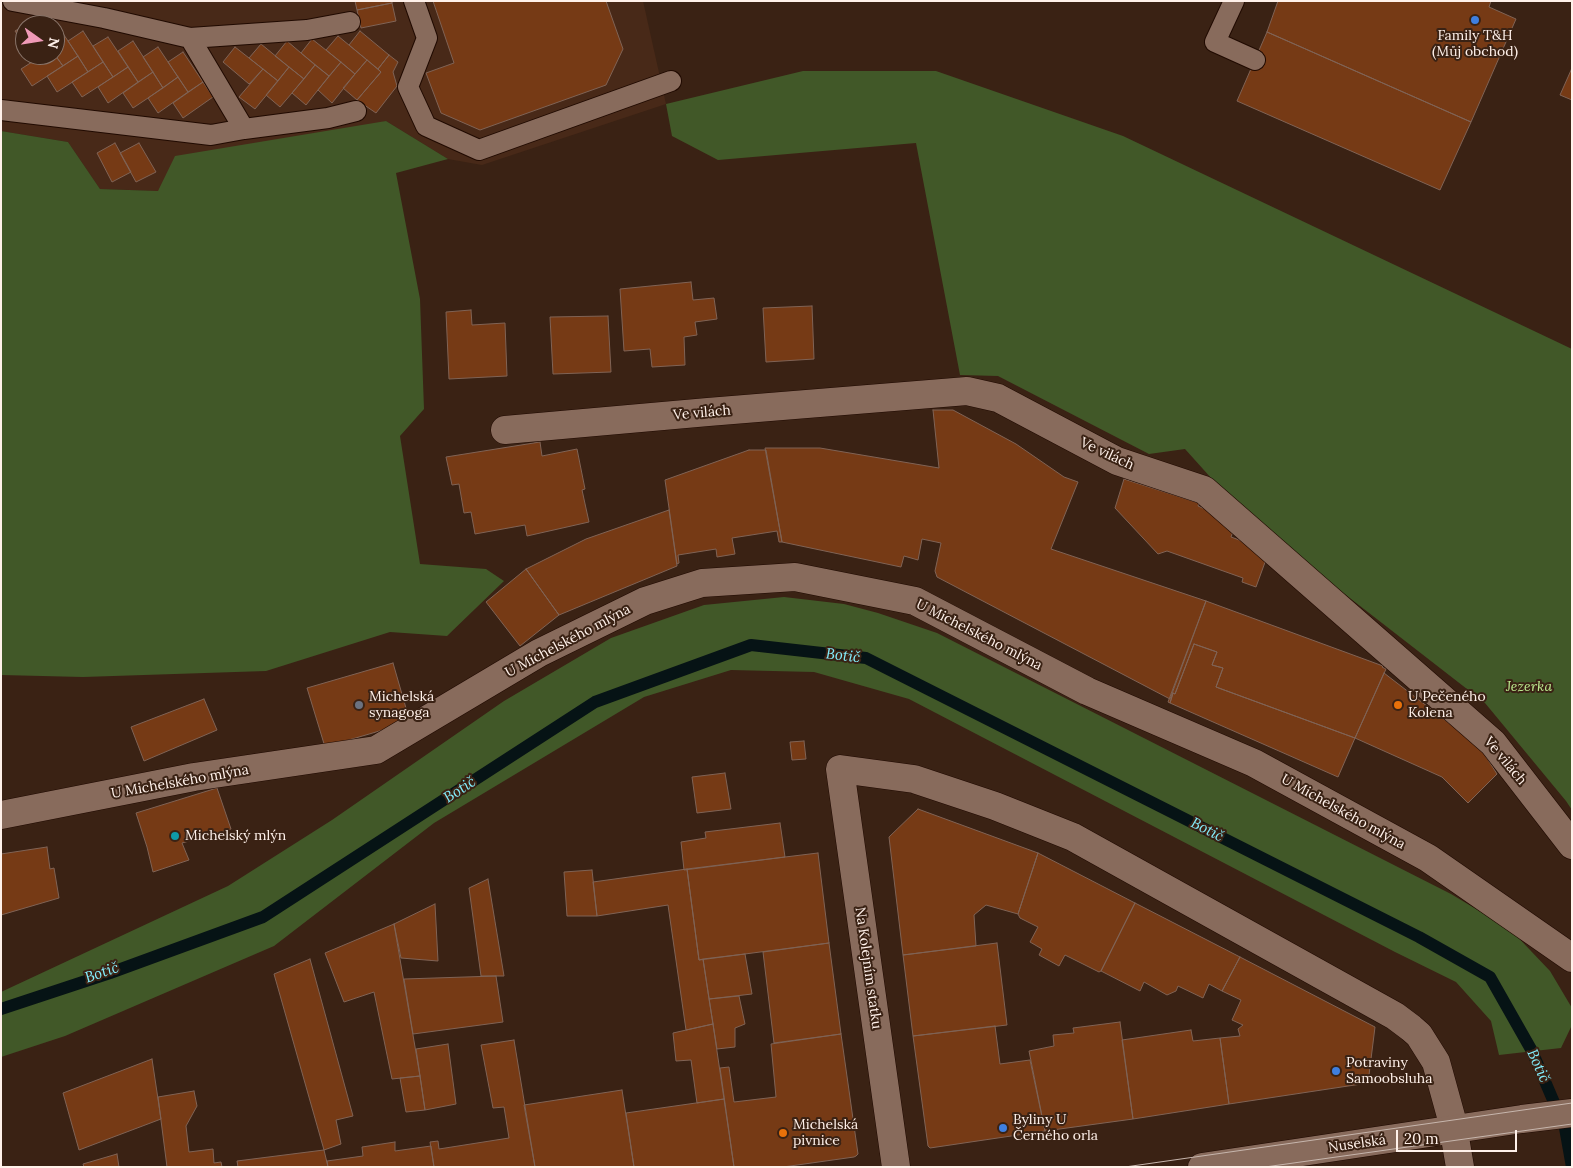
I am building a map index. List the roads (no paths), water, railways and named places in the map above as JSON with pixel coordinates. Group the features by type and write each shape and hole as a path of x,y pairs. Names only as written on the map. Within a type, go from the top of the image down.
{"street":[{"name":"Ve vilách","path":"506,430 967,391 998,398 1117,462 1204,490 1493,743 1572,845"},
{"name":"U Michelského mlýna","path":"1,815 194,778 376,750 539,653 645,600 702,583 795,577 915,601 1087,691 1254,763 1428,858 1572,958"},
{"name":"Na Kolejním statku","path":"896,1167 840,769 914,779 995,806 1073,837 1394,1016 1419,1035 1431,1053 1442,1082 1454,1129"},
{"name":"Nuselská","path":"1202,1167 1572,1113"},
{"path":"1454,1129 1460,1167"}],"lane":[{"path":"13,1 104,18 190,38 308,30 350,22"},
{"path":"414,1 427,38 408,87 426,126 479,150 672,81"},
{"path":"1234,1 1215,42 1255,60"},
{"path":"190,38 244,129"},
{"path":"1,110 211,135 328,118 356,111"}],"waterway":[{"name":"Botič","path":"1,1009 110,973 263,917 595,702 751,645 866,658 1419,937 1490,977 1532,1051 1565,1128 1572,1167"}],"tram line":[{"path":"1125,1167 1572,1103"},
{"path":"1265,1167 1572,1124"}],"place":[{"name":"Family T&H (Můj obchod)","path":"1475,20"},
{"name":"Michelská synagoga","path":"359,705"},
{"name":"U Pečeného Kolena","path":"1398,705"},
{"name":"Michelský mlýn","path":"175,836"},
{"name":"Potraviny Samoobsluha","path":"1336,1071"},
{"name":"Byliny U Černého orla","path":"1003,1128"},
{"name":"Michelská pivnice","path":"783,1133"}],"park label":[{"name":"Jezerka","path":"1529,687"}]}
